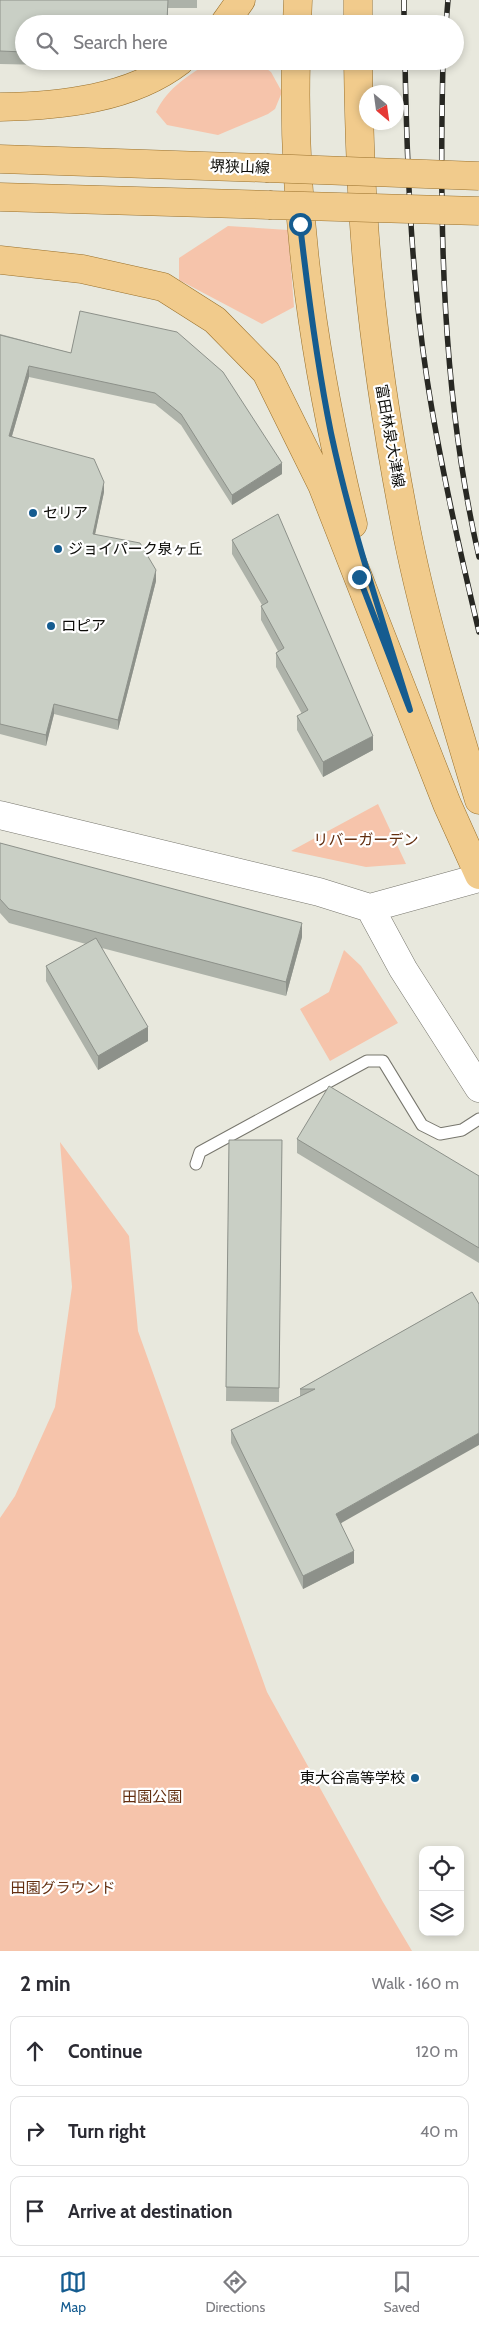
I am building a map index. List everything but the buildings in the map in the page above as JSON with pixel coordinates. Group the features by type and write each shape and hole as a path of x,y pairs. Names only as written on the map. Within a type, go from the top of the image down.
{"main road":[{"path":"231,15 242,0"},
{"path":"297,15 298,0"},
{"path":"358,0 358,15"},
{"path":"0,107 49,106 128,89 169,70"},
{"path":"296,70 294,119 300,224 314,337 331,433 356,538 410,710"},
{"name":"富田林泉大津線","path":"358,70 360,158 368,272 381,384 407,534 441,672 479,800"},
{"name":"堺狭山線","path":"0,159 479,176"},
{"path":"0,197 479,211"},
{"path":"0,260 82,269 163,287 215,320 266,372 322,485 447,804 479,877"}],"street":[{"path":"0,815 319,892 370,908 479,877"},
{"path":"370,908 403,969 479,1088"}],"lane":[{"path":"196,1164 200,1152 367,1061 383,1061 422,1125 440,1134 462,1130 479,1119"}],"green space":[{"path":"268,70 282,92 275,109 268,114 218,135 167,125 156,112 167,95 195,71"},
{"path":"228,226 288,230 294,307 262,324 179,280 179,258"},
{"name":"リバーガーデン","path":"378,804 406,864 366,867 291,851"},
{"path":"344,950 361,966 398,1023 330,1061 300,1009 329,992"},
{"name":"田園公園","path":"60,1142 129,1236 138,1331 267,1692 412,1951 0,1951 0,1518 15,1496 55,1407 72,1287"}],"railway":[{"path":"404,0 404,15"},
{"path":"447,15 448,0"},
{"path":"405,70 411,220 417,300 427,379 444,474 479,632"},
{"path":"443,70 443,248 450,373 457,435 479,557"}],"place":[{"name":"セリア","path":"33,513"},
{"name":"ジョイパーク泉ヶ丘","path":"58,549"},
{"name":"ロピア","path":"51,626"},
{"name":"東大谷高等学校","path":"415,1778"}],"route":[{"path":"300,224 312,328 331,433 356,538 410,710 359,577"}],"park label":[{"name":"田園グラウンド","path":"63,1888"}]}
